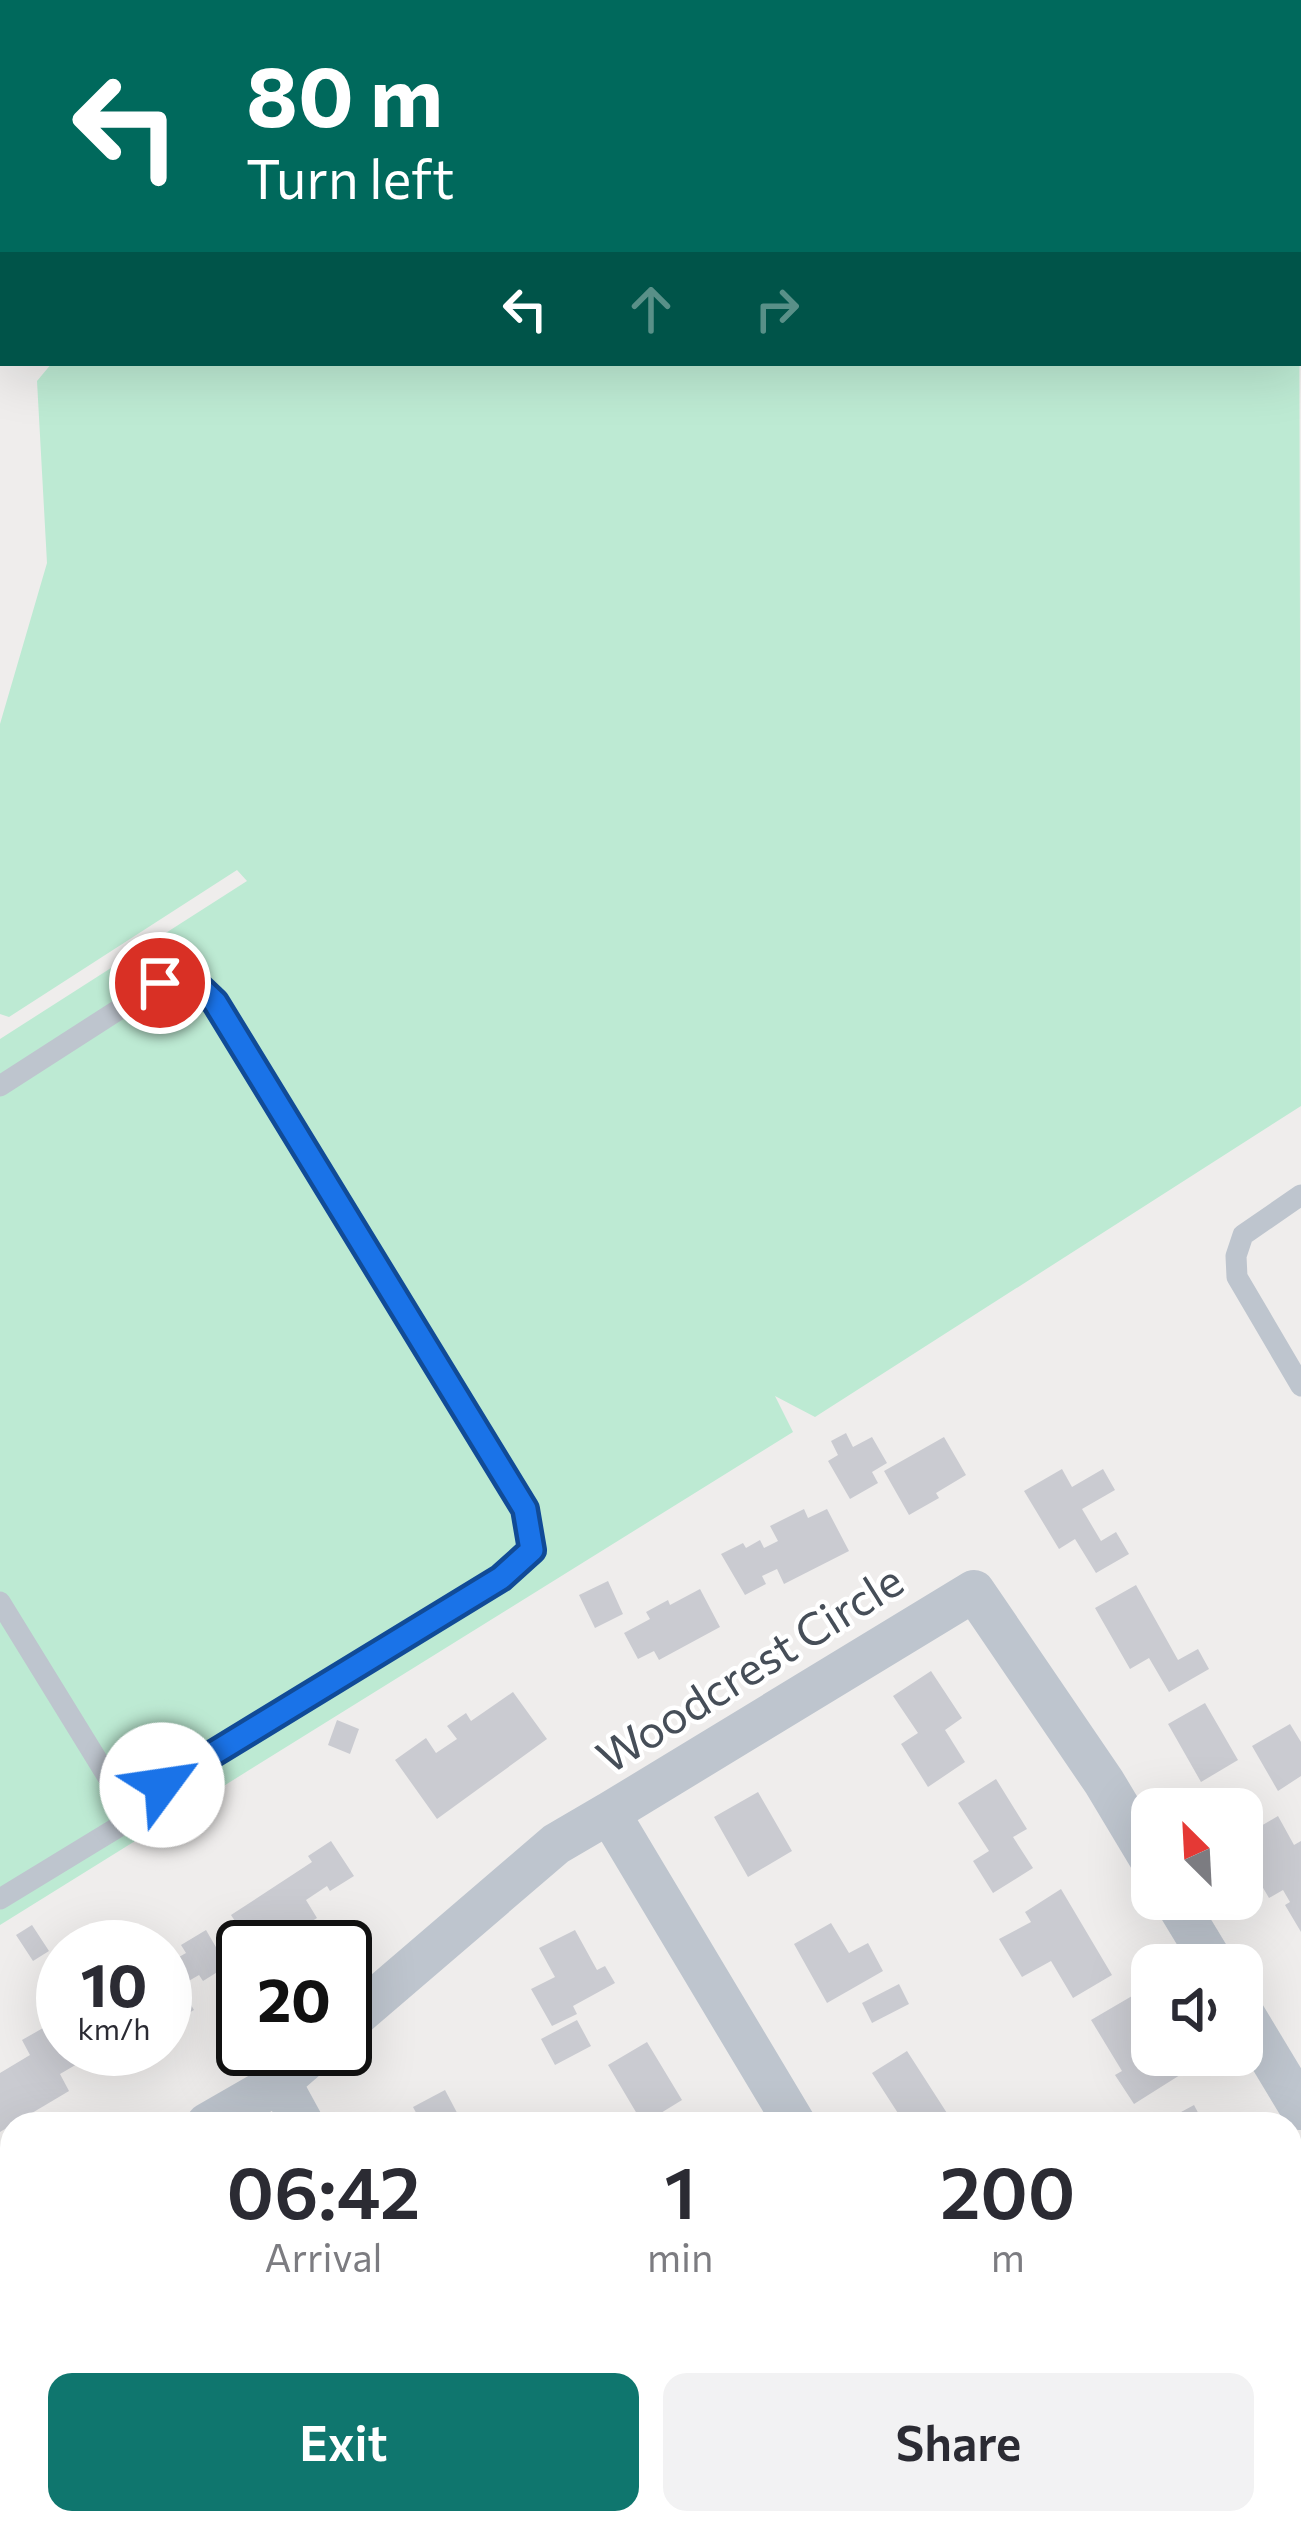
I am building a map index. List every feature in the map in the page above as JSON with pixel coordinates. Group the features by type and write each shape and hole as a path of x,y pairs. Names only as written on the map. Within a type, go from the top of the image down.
{"street":[{"name":"Woodcrest Circle","path":"788,2112 609,1813 974,1591 1131,1827"},
{"path":"372,2002 556,1844 609,1813"},
{"path":"1263,2046 1301,2109"},
{"path":"228,2112 287,2076"},
{"path":"280,2082 296,2112"}],"lane":[{"path":"0,1086 160,983 195,983 215,1002 525,1509 532,1550 501,1578 125,1808"},
{"path":"1301,1195 1243,1235 1236,1256 1237,1276 1301,1386"},
{"path":"0,1602 133,1818 0,1898"}],"green space":[{"path":"50,366 1299,366 1301,1106 815,1417 775,1396 793,1432 0,1925 0,1039 247,881 237,870 9,1017 0,1014 0,724 47,563 37,381"}],"building":[{"path":"846,1433 853,1447 872,1437 887,1463 872,1472 878,1483 850,1499 828,1461 838,1455 831,1441"},
{"path":"944,1437 966,1475 909,1515 884,1471"},
{"path":"1062,1469 1072,1487 1103,1469 1115,1490 1082,1509 1101,1541 1116,1532 1129,1554 1096,1573 1075,1539 1059,1549 1024,1491"},
{"path":"804,1509 808,1518 827,1509 849,1551 784,1584 777,1569 762,1576 766,1584 745,1595 721,1554 743,1543 746,1548 760,1540 764,1548 778,1541 770,1526"},
{"path":"608,1581 623,1614 595,1628 579,1595"},
{"path":"1136,1585 1178,1660 1198,1649 1209,1669 1169,1692 1149,1658 1130,1669 1095,1608"},
{"path":"700,1589 720,1627 659,1660 654,1651 638,1659 624,1633 650,1619 646,1612"},
{"path":"931,1671 962,1718 945,1730 965,1762 928,1787 901,1744 918,1733 893,1696"},
{"path":"513,1692 547,1739 437,1819 395,1760 426,1738 436,1753 457,1739 447,1726 466,1713 471,1721"},
{"path":"1205,1703 1238,1760 1201,1782 1168,1724"},
{"path":"337,1720 359,1729 350,1754 328,1745"},
{"path":"1290,1724 1301,1742 1301,1776 1278,1791 1252,1746"},
{"path":"996,1779 1027,1829 1013,1837 1033,1868 993,1893 973,1861 989,1851 958,1803"},
{"path":"758,1792 792,1851 748,1877 714,1817"},
{"path":"1278,1816 1294,1845 1301,1841 1301,1932 1285,1905 1290,1902 1283,1890 1269,1898 1263,1888 1263,1825"},
{"path":"331,1841 354,1876 306,1900 317,1918 234,1920 231,1915 312,1862 308,1856"},
{"path":"1061,1889 1112,1975 1073,1998 1051,1961 1022,1977 999,1939 1031,1922 1025,1912"},
{"path":"831,1923 849,1953 868,1943 883,1971 827,2003 794,1944"},
{"path":"32,1925 36,1959 33,1961 16,1935"},
{"path":"206,1930 216,1947 216,1973 203,1981 199,1975 192,1979 192,1938"},
{"path":"575,1930 597,1970 605,1966 615,1983 573,2006 577,2014 552,2026 531,1989 555,1977 539,1948"},
{"path":"899,1984 909,2004 872,2023 862,2003"},
{"path":"1131,1997 1131,2076 1178,2076 1134,2104 1115,2075 1122,2071 1091,2020"},
{"path":"577,2020 591,2046 555,2065 541,2039"},
{"path":"36,2032 36,2076 61,2076 69,2091 34,2112 0,2112 0,2073 30,2055 22,2040"},
{"path":"647,2042 682,2100 662,2112 636,2112 608,2065"},
{"path":"907,2051 946,2112 897,2112 872,2073"},
{"path":"445,2090 457,2112 416,2112 413,2107"}],"route":[{"path":"160,983 195,983 215,1002 525,1509 532,1550 501,1578 162,1785"}]}
